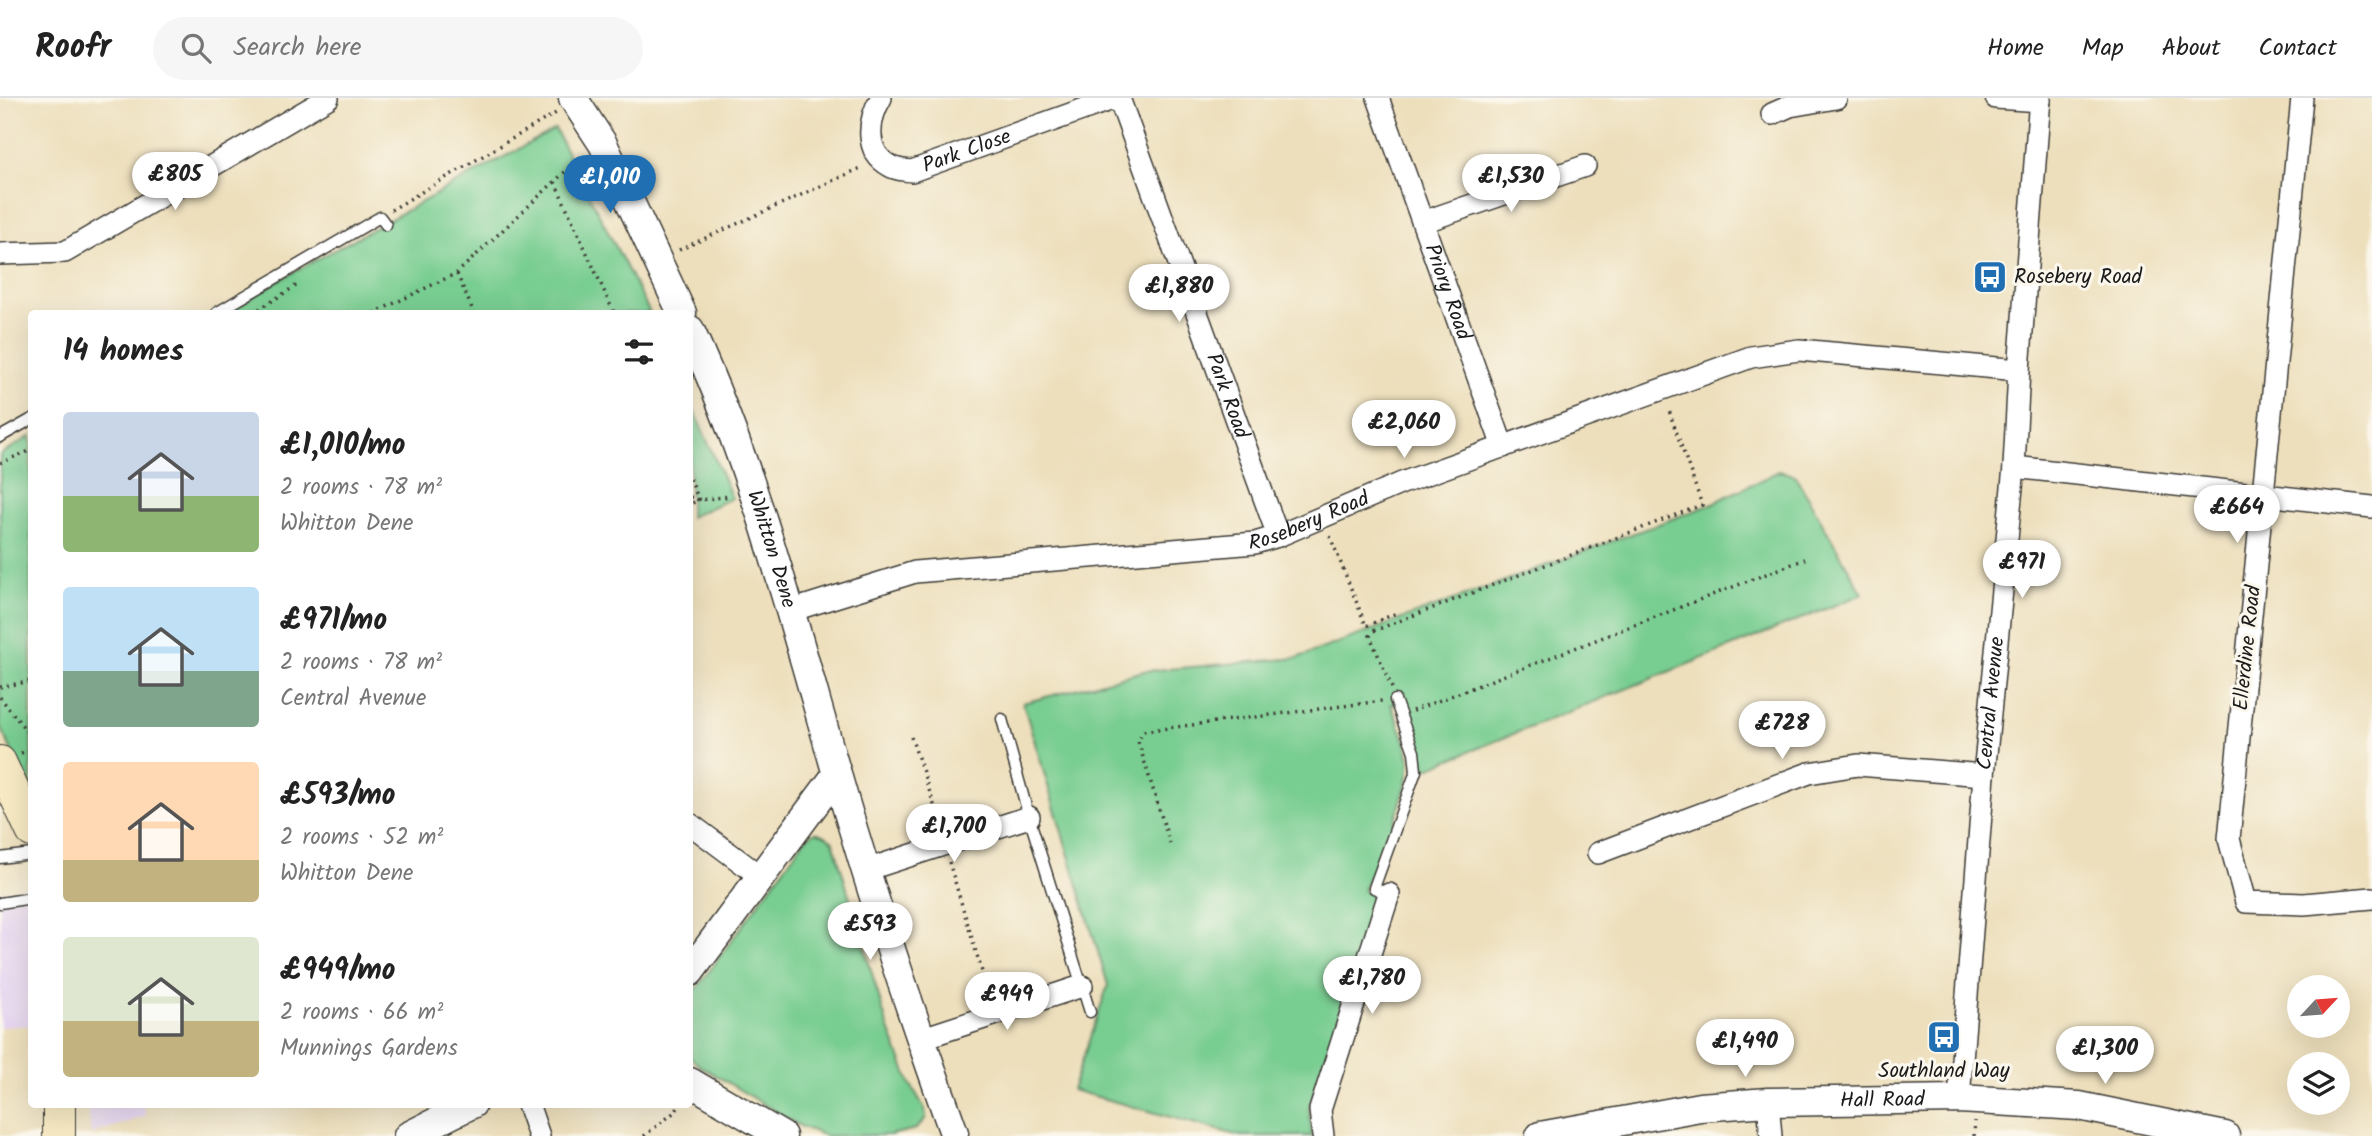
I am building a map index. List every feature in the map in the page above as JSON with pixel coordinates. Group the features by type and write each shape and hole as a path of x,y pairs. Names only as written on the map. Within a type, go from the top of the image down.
{"main road":[{"path":"0,762 28,822"},
{"path":"59,1108 59,1136"}],"street":[{"path":"0,254 65,252 328,98"},
{"path":"881,98 870,124 871,141 881,159"},
{"name":"Park Close","path":"881,159 892,168 912,171 1117,98"},
{"name":"Park Road","path":"1117,98 1278,536"},
{"name":"Priory Road","path":"1378,98 1503,447"},
{"path":"1772,114 1790,106 1836,98"},
{"path":"1996,98 2040,99"},
{"name":"Ellerdine Road","path":"2302,98 2229,839 2246,902 2304,904 2372,898"},
{"path":"577,99 603,144 681,310"},
{"name":"Central Avenue","path":"1959,1099 1984,775 2014,467 2018,370 2040,99"},
{"path":"1423,222 1585,166"},
{"name":"Whitton Dene","path":"693,338 752,487 866,870 920,1039 956,1135"},
{"name":"Rosebery Road","path":"790,611 915,572 1255,542 1278,536 1402,482 1751,357 1799,350 2018,370"},
{"path":"2014,467 2372,507"},
{"path":"1598,853 1808,773 1858,765 1984,775"},
{"path":"693,968 836,774"},
{"path":"866,870 1029,817"},
{"path":"693,826 761,877"},
{"path":"1323,1136 1320,1110 1389,894"},
{"path":"920,1039 1082,986"},
{"path":"693,1084 782,1136"},
{"name":"Hall Road","path":"1539,1136 1700,1107 1768,1101 1959,1099 2079,1106 2225,1136"},
{"path":"1768,1101 1771,1136"},
{"path":"408,1136 464,1108"},
{"path":"529,1108 539,1136"}],"lane":[{"path":"221,310 383,221"},
{"path":"0,437 28,421"},
{"path":"1389,894 1374,888 1416,771 1414,752 1393,700"},
{"path":"1002,719 1029,817 1090,1012"},
{"path":"0,858 28,854"},
{"path":"0,903 28,899"}],"path":[{"path":"383,221 577,99"},
{"path":"380,310 457,273 583,155 603,144"},
{"path":"657,260 881,159"},
{"path":"555,182 613,310"},
{"path":"457,273 473,310"},
{"path":"1170,844 1138,741 1144,731 1393,700 1370,636 1373,631 1702,505 1660,389"},
{"path":"0,463 28,452"},
{"path":"693,486 699,500"},
{"path":"693,503 732,496 752,487"},
{"path":"693,498 699,500"},
{"path":"1323,517 1366,626 1399,612"},
{"path":"1419,708 1805,559"},
{"path":"0,687 28,682"},
{"path":"0,697 28,733"},
{"path":"911,737 946,844 995,1014"},
{"path":"644,1136 678,1108"}],"shaded area":[{"path":"28,887 28,1025 0,1027 0,892"},
{"path":"88,1108 144,1108 146,1116 91,1134"}],"green space":[{"path":"555,129 648,310 232,310 283,278"},
{"path":"693,408 732,498 693,516"},
{"path":"28,438 28,786 0,725 0,455"},
{"path":"1779,471 1795,475 1863,594 1426,769 1399,703 1391,704 1406,743 1409,768 1401,803 1363,890 1378,898 1309,1108 1312,1136 1240,1136 1072,1090 1108,985 1023,703 1144,671 1297,658 1707,506"},
{"path":"815,832 833,841 886,1021 910,1083 925,1109 926,1118 916,1129 890,1135 826,1136 800,1126 693,1060 693,994 805,839"}],"place":[{"name":"Rosebery Road","path":"1990,277"},
{"name":"Southland Way","path":"1944,1037"}]}
